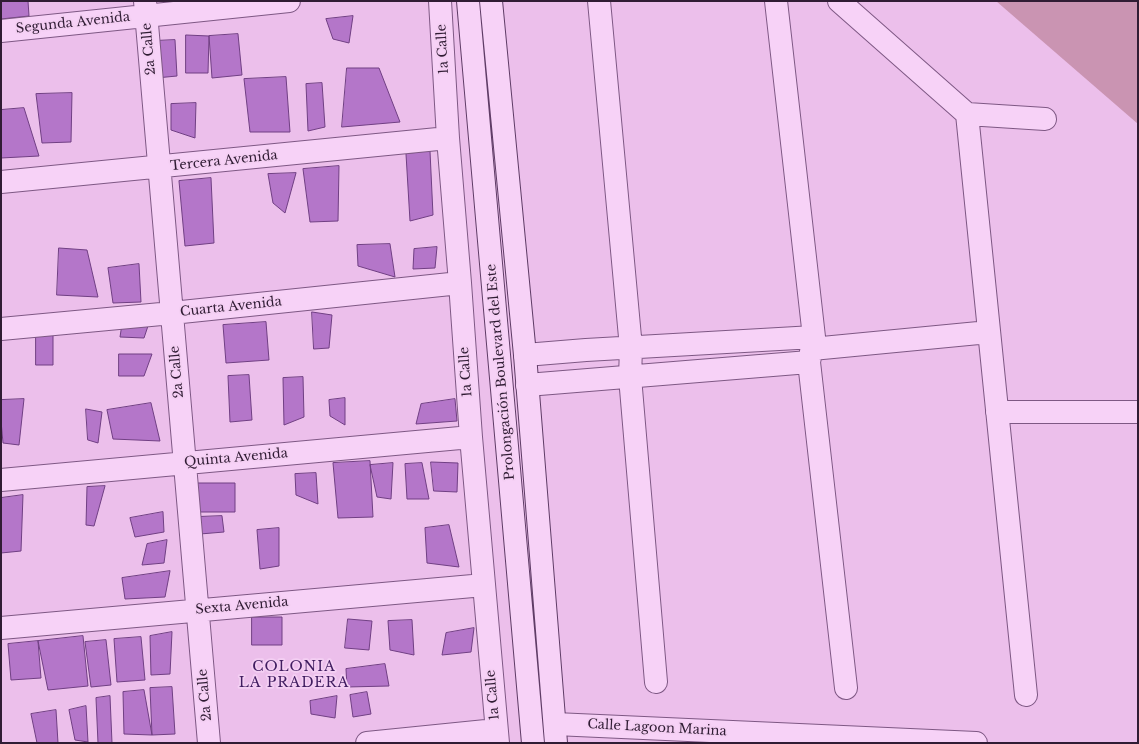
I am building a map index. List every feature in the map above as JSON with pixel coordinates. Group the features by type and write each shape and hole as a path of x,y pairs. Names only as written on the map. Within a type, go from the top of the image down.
{"street":[{"name":"Segunda Avenida","path":"1,31 145,8 289,1"},
{"name":"1a Calle","path":"440,1 448,138 471,437 497,736"},
{"name":"Prolongación Boulevard del Este","path":"468,1 533,743"},
{"path":"491,1 528,385 555,733"},
{"path":"599,1 631,348 630,377 656,682"},
{"path":"776,1 846,688"},
{"path":"839,1 967,114 1045,119"},
{"name":"2a Calle","path":"145,8 209,743"},
{"path":"967,114 1026,695"},
{"name":"Tercera Avenida","path":"1,182 448,138"},
{"name":"Cuarta Avenida","path":"1,329 460,283"},
{"path":"528,385 630,377 812,349 989,332"},
{"path":"525,355 631,348 812,349"},
{"path":"997,412 1138,412"},
{"name":"Quinta Avenida","path":"1,480 471,437"},
{"name":"Sexta Avenida","path":"1,628 484,585"},
{"name":"Calle Lagoon Marina","path":"555,733 976,743"},
{"path":"367,743 497,736"}],"shaded area":[{"path":"996,1 1138,1 1138,124"}],"building":[{"path":"1,1 28,1 29,16 1,19"},
{"path":"353,16 349,43 333,39 326,19"},
{"path":"238,34 242,75 212,78 209,36"},
{"path":"186,35 209,36 208,73 186,73"},
{"path":"175,40 177,76 156,78 154,41"},
{"path":"347,68 379,68 400,122 342,127"},
{"path":"286,77 290,132 250,132 244,79"},
{"path":"322,83 325,127 308,131 306,84"},
{"path":"72,93 71,142 42,143 36,94"},
{"path":"196,103 195,138 171,130 171,104"},
{"path":"24,108 39,156 1,158 1,110"},
{"path":"430,151 433,215 410,221 406,154"},
{"path":"339,166 338,221 310,222 303,169"},
{"path":"296,173 285,213 273,203 268,174"},
{"path":"211,178 214,243 185,246 179,181"},
{"path":"390,244 395,277 358,266 357,245"},
{"path":"437,247 435,268 413,269 414,249"},
{"path":"59,248 87,250 98,297 57,295"},
{"path":"139,264 141,302 113,303 108,268"},
{"path":"312,312 332,315 329,348 314,349"},
{"path":"266,322 269,360 226,363 223,325"},
{"path":"149,323 144,338 120,337 122,324"},
{"path":"36,335 53,335 53,365 36,365"},
{"path":"119,354 152,354 144,376 119,376"},
{"path":"249,375 252,420 230,422 228,376"},
{"path":"303,377 304,417 284,425 283,378"},
{"path":"345,398 345,425 330,416 329,400"},
{"path":"24,399 19,445 3,443 1,400"},
{"path":"455,399 457,421 416,424 421,404"},
{"path":"151,403 160,441 113,439 107,410"},
{"path":"86,409 102,412 98,443 88,440"},
{"path":"370,461 373,517 338,518 333,463"},
{"path":"431,462 458,463 457,492 434,491"},
{"path":"393,463 391,499 377,497 370,465"},
{"path":"422,463 429,499 407,499 405,464"},
{"path":"316,473 318,504 296,495 295,474"},
{"path":"193,483 235,483 235,512 193,512"},
{"path":"105,486 94,526 86,525 87,487"},
{"path":"23,495 21,551 1,553 1,498"},
{"path":"163,512 164,532 135,537 130,518"},
{"path":"222,516 224,532 200,534 197,517"},
{"path":"449,525 459,567 427,563 425,528"},
{"path":"279,528 279,566 260,569 257,530"},
{"path":"167,540 164,563 142,565 147,544"},
{"path":"170,571 165,597 125,599 122,578"},
{"path":"252,617 282,617 282,645 252,645"},
{"path":"348,619 372,621 369,650 345,648"},
{"path":"412,620 414,655 390,650 388,621"},
{"path":"474,628 471,652 442,655 446,633"},
{"path":"172,632 170,674 151,675 150,636"},
{"path":"83,636 88,686 48,690 38,641"},
{"path":"141,637 145,680 117,682 114,639"},
{"path":"106,640 111,685 91,687 85,642"},
{"path":"38,641 41,678 11,680 8,644"},
{"path":"385,664 389,686 347,687 346,669"},
{"path":"172,687 175,734 152,735 150,688"},
{"path":"144,690 152,735 124,734 123,692"},
{"path":"367,692 371,714 353,717 350,695"},
{"path":"110,696 112,743 98,743 96,698"},
{"path":"337,696 335,718 311,714 310,701"},
{"path":"86,706 88,742 75,740 69,710"},
{"path":"56,710 58,743 37,743 31,714"}],"district":[{"name":"COLONIA LA PRADERA","path":"294,676"}]}
